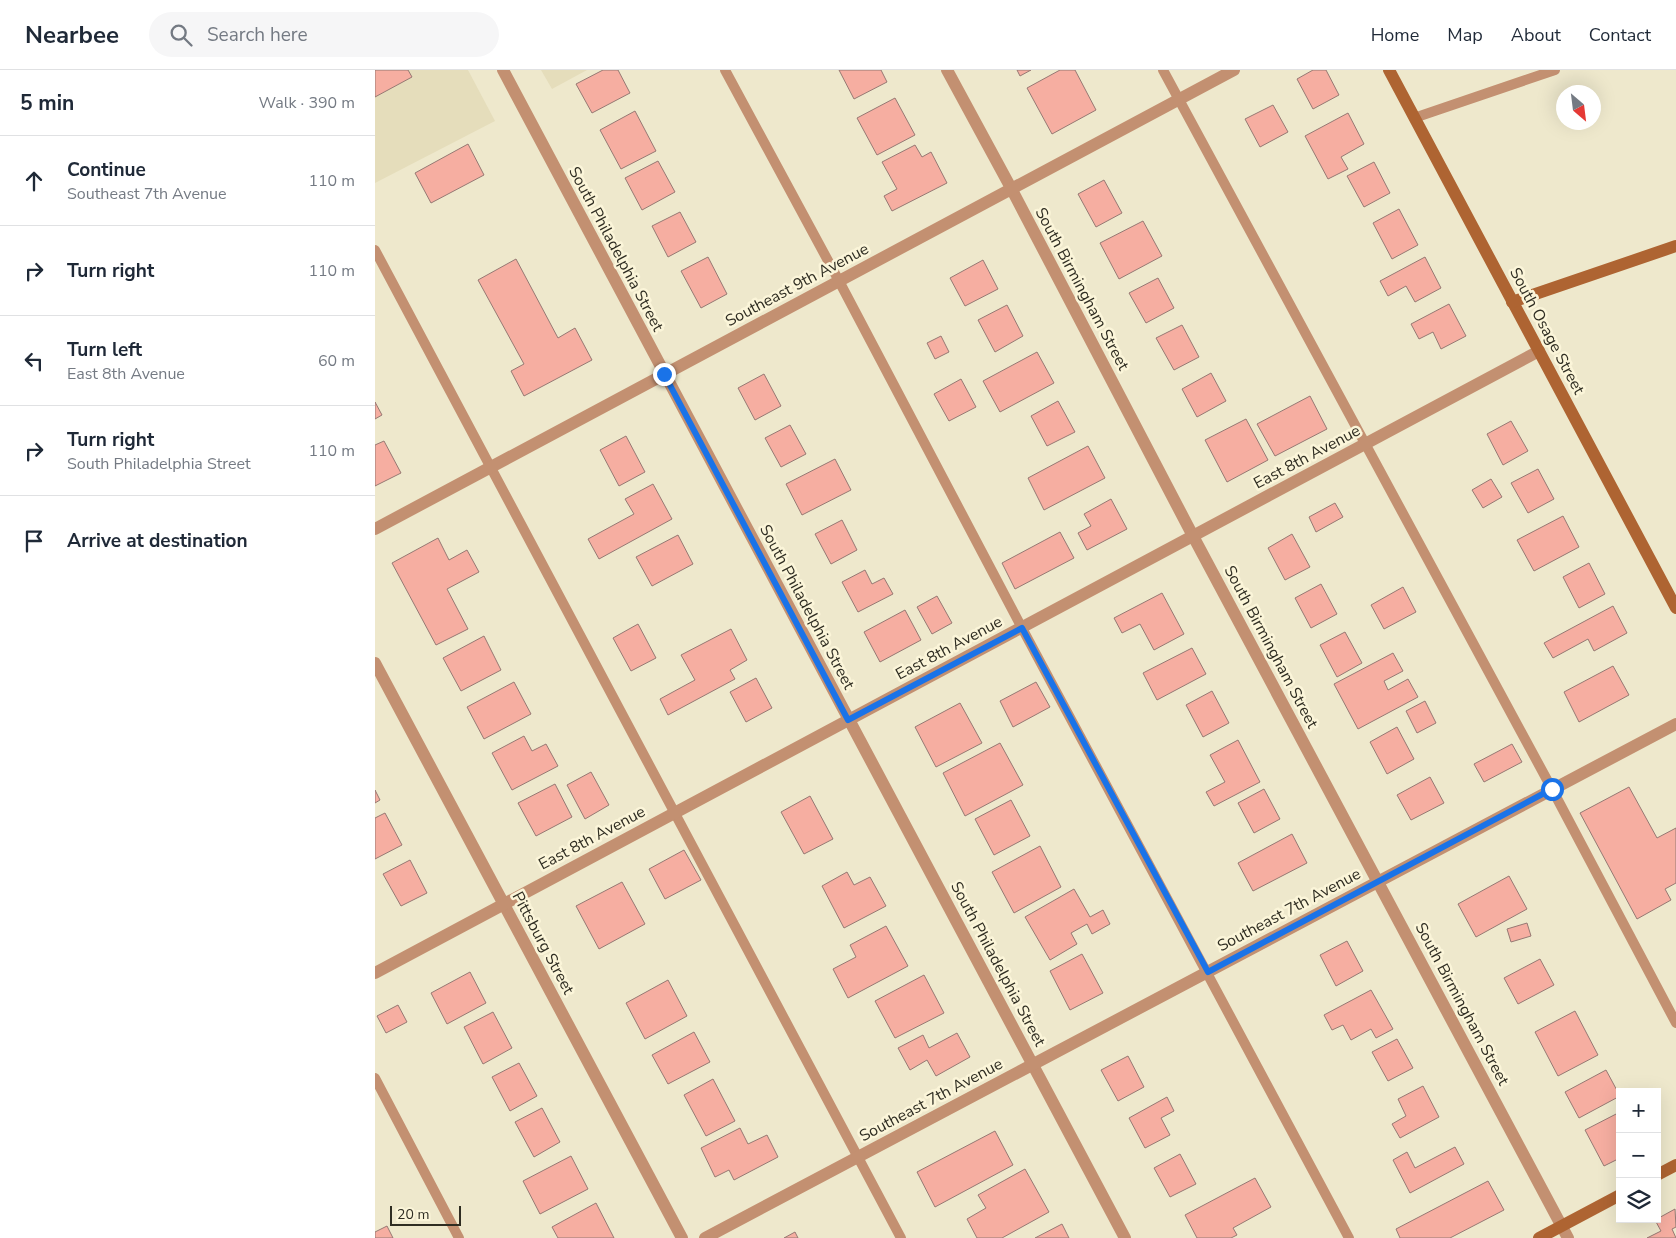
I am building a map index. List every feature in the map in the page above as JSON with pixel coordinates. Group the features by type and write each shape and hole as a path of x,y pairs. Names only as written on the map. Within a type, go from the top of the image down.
{"street":[{"name":"South Philadelphia Street","path":"503,70 1125,1238"},
{"name":"South Birmingham Street","path":"947,70 1011,188 1193,536 1568,1238"},
{"name":"Southeast 9th Avenue","path":"375,529 1234,70"},
{"name":"South Osage Street","path":"1389,70 1676,608"},
{"path":"1513,302 1676,246"},
{"name":"East 8th Avenue","path":"375,973 1539,351"},
{"name":"Pittsburg Street","path":"375,663 682,1238"},
{"name":"Southeast 7th Avenue","path":"705,1238 1676,724"},
{"path":"1661,1172 1676,1164"},
{"path":"1539,1238 1616,1197"}],"lane":[{"path":"725,70 1349,1238"},
{"path":"1163,70 1676,1022"},
{"path":"1414,118 1555,70"},
{"path":"375,250 673,813 901,1238"},
{"path":"375,1078 459,1238"}],"shaded area":[{"path":"375,70 468,70 495,121 375,183"},
{"path":"541,70 587,70 552,89"}],"building":[{"path":"375,70 408,70 412,77 375,97"},
{"path":"603,70 618,70 630,93 592,113 576,84"},
{"path":"839,70 881,70 887,82 854,99"},
{"path":"1017,70 1031,70 1020,76"},
{"path":"1060,70 1075,70 1096,110 1052,134 1027,88"},
{"path":"1313,70 1326,70 1339,95 1313,109 1297,79"},
{"path":"895,98 915,135 877,155 857,118"},
{"path":"1273,105 1288,132 1260,147 1245,119"},
{"path":"635,111 656,151 621,169 600,130"},
{"path":"1348,113 1364,144 1341,157 1348,169 1328,179 1305,136"},
{"path":"468,144 484,175 431,203 415,173"},
{"path":"915,145 922,157 931,152 947,183 892,211 884,196 897,189 882,162"},
{"path":"658,161 675,192 642,210 625,178"},
{"path":"1374,162 1390,193 1364,207 1347,176"},
{"path":"1104,180 1122,213 1096,227 1078,194"},
{"path":"1399,209 1418,245 1392,259 1373,223"},
{"path":"680,212 696,242 668,257 652,226"},
{"path":"1143,221 1162,256 1119,279 1100,243"},
{"path":"708,257 727,294 701,308 681,271"},
{"path":"1425,257 1441,288 1415,302 1406,286 1388,296 1380,281"},
{"path":"516,259 558,338 575,328 592,360 524,396 511,371 524,364 478,280"},
{"path":"983,260 998,289 965,306 950,278"},
{"path":"1158,278 1174,308 1146,323 1129,293"},
{"path":"1449,304 1466,336 1441,349 1433,332 1419,339 1411,324"},
{"path":"1007,305 1023,336 995,352 978,320"},
{"path":"1182,325 1199,357 1174,370 1156,338"},
{"path":"941,336 949,352 935,359 927,343"},
{"path":"1037,352 1054,383 1000,412 983,381"},
{"path":"1211,373 1226,401 1197,417 1182,389"},
{"path":"764,374 781,406 755,420 738,388"},
{"path":"961,379 976,407 949,421 934,394"},
{"path":"1310,396 1327,429 1275,456 1257,424"},
{"path":"1058,401 1075,432 1047,446 1031,416"},
{"path":"375,402 382,415 375,419"},
{"path":"1246,419 1268,460 1227,482 1205,440"},
{"path":"1511,421 1528,451 1503,465 1487,434"},
{"path":"790,425 806,454 781,467 765,438"},
{"path":"626,436 645,472 619,486 600,450"},
{"path":"384,441 401,473 375,486 375,445"},
{"path":"1088,446 1105,478 1044,510 1028,478"},
{"path":"835,459 851,490 802,515 786,484"},
{"path":"1538,469 1554,499 1528,513 1511,483"},
{"path":"1491,479 1502,497 1483,508 1472,490"},
{"path":"653,484 672,519 599,559 588,539 634,514 625,499"},
{"path":"1111,499 1127,529 1087,550 1078,533 1091,526 1084,514"},
{"path":"1335,503 1343,517 1316,532 1309,517"},
{"path":"1563,516 1579,547 1534,571 1517,540"},
{"path":"842,520 857,550 831,564 815,534"},
{"path":"1060,532 1074,558 1015,589 1002,563"},
{"path":"1292,534 1310,567 1285,580 1268,548"},
{"path":"678,535 693,564 652,586 636,557"},
{"path":"438,538 449,560 467,550 479,572 447,589 468,629 436,645 392,563"},
{"path":"1589,563 1605,594 1579,608 1563,577"},
{"path":"865,570 872,584 884,578 893,594 858,612 842,582"},
{"path":"1321,584 1337,614 1311,628 1295,598"},
{"path":"1403,587 1416,612 1384,629 1371,605"},
{"path":"1162,593 1184,634 1154,650 1140,624 1122,633 1114,618"},
{"path":"937,596 952,623 932,634 917,607"},
{"path":"1613,606 1627,633 1594,651 1588,639 1553,658 1544,643"},
{"path":"905,610 921,640 880,662 864,632"},
{"path":"638,624 656,658 631,671 613,638"},
{"path":"731,629 747,660 730,670 735,679 668,715 660,699 695,680 681,655"},
{"path":"1345,632 1362,663 1337,677 1320,645"},
{"path":"484,636 501,670 461,691 443,658"},
{"path":"1192,648 1206,674 1157,700 1143,673"},
{"path":"1393,653 1403,671 1384,681 1388,690 1408,679 1418,697 1358,729 1334,684"},
{"path":"1613,666 1629,695 1579,722 1564,692"},
{"path":"756,678 772,708 746,722 730,692"},
{"path":"514,682 531,714 484,739 467,707"},
{"path":"1036,682 1050,707 1013,727 1000,701"},
{"path":"1212,691 1229,723 1203,737 1186,705"},
{"path":"1425,701 1436,723 1417,733 1406,711"},
{"path":"960,703 982,743 936,767 915,727"},
{"path":"1397,727 1414,759 1387,774 1370,742"},
{"path":"524,736 532,751 546,744 558,766 512,790 492,753"},
{"path":"1238,740 1260,782 1214,806 1206,792 1225,782 1210,755"},
{"path":"1000,743 1023,785 965,816 943,773"},
{"path":"1512,744 1522,762 1484,782 1474,764"},
{"path":"591,772 609,805 585,819 567,785"},
{"path":"1430,777 1444,803 1411,820 1397,795"},
{"path":"555,784 572,817 536,836 518,803"},
{"path":"1629,787 1657,838 1676,828 1676,883 1665,889 1671,900 1637,919 1580,813"},
{"path":"1264,789 1280,819 1254,833 1238,803"},
{"path":"375,790 380,800 375,803"},
{"path":"810,796 833,839 804,854 781,812"},
{"path":"1011,800 1030,836 994,855 975,819"},
{"path":"385,813 402,845 375,859 375,818"},
{"path":"1292,834 1307,863 1253,891 1238,863"},
{"path":"1040,846 1061,887 1014,913 992,872"},
{"path":"684,850 701,880 665,899 649,869"},
{"path":"410,860 427,893 401,906 383,874"},
{"path":"847,872 854,885 870,877 886,906 844,928 822,886"},
{"path":"1509,876 1527,909 1476,937 1458,904"},
{"path":"622,882 645,924 599,949 576,906"},
{"path":"1074,889 1090,917 1103,910 1110,924 1092,934 1087,924 1071,933 1077,944 1050,960 1025,917"},
{"path":"1527,923 1531,936 1511,942 1507,929"},
{"path":"886,926 908,966 848,998 833,969 856,957 850,945"},
{"path":"1347,941 1363,971 1336,986 1320,955"},
{"path":"1082,954 1103,993 1070,1010 1050,971"},
{"path":"1540,959 1554,985 1518,1004 1504,978"},
{"path":"470,972 486,1003 447,1024 431,993"},
{"path":"924,975 944,1013 895,1038 875,1001"},
{"path":"668,980 687,1016 645,1039 626,1003"},
{"path":"1371,990 1393,1029 1376,1038 1371,1029 1351,1040 1343,1025 1332,1030 1324,1015"},
{"path":"398,1005 407,1022 386,1033 377,1016"},
{"path":"1575,1011 1598,1055 1558,1076 1535,1032"},
{"path":"493,1012 512,1048 483,1064 464,1027"},
{"path":"694,1032 710,1062 668,1084 652,1055"},
{"path":"957,1033 970,1057 936,1076 927,1060 910,1070 898,1048 923,1035 929,1048"},
{"path":"1397,1039 1413,1068 1388,1081 1372,1052"},
{"path":"1128,1056 1144,1087 1118,1101 1101,1070"},
{"path":"519,1063 537,1096 510,1111 492,1077"},
{"path":"1606,1070 1616,1089 1616,1098 1579,1118 1565,1092"},
{"path":"713,1079 735,1121 706,1136 684,1095"},
{"path":"1423,1086 1439,1117 1400,1138 1392,1124 1406,1116 1398,1099"},
{"path":"1167,1097 1174,1111 1161,1118 1170,1135 1145,1148 1129,1118"},
{"path":"542,1108 560,1142 534,1157 515,1122"},
{"path":"1616,1114 1616,1160 1604,1166 1585,1130"},
{"path":"740,1128 748,1144 767,1135 778,1157 734,1180 729,1170 715,1177 701,1148"},
{"path":"995,1131 1013,1165 935,1207 917,1172"},
{"path":"1455,1147 1464,1164 1410,1193 1393,1160 1407,1152 1415,1168"},
{"path":"1180,1154 1196,1184 1170,1197 1154,1168"},
{"path":"571,1156 588,1189 540,1214 523,1181"},
{"path":"1025,1169 1049,1212 1002,1238 977,1238 967,1219 986,1208 978,1195"},
{"path":"1255,1178 1271,1207 1233,1228 1237,1235 1231,1238 1197,1238 1185,1215"},
{"path":"1488,1181 1504,1210 1450,1238 1400,1238 1396,1229"},
{"path":"596,1203 614,1238 558,1238 552,1227"},
{"path":"1675,1209 1676,1227 1672,1229 1676,1238 1647,1238 1661,1231 1657,1223 1661,1223 1661,1217"},
{"path":"1062,1224 1069,1238 1035,1238"},
{"path":"387,1226 393,1238 375,1238 375,1232"},
{"path":"795,1232 798,1238 784,1238"}],"route":[{"path":"664,374 848,720 1022,628 1208,972 1552,789"}]}
